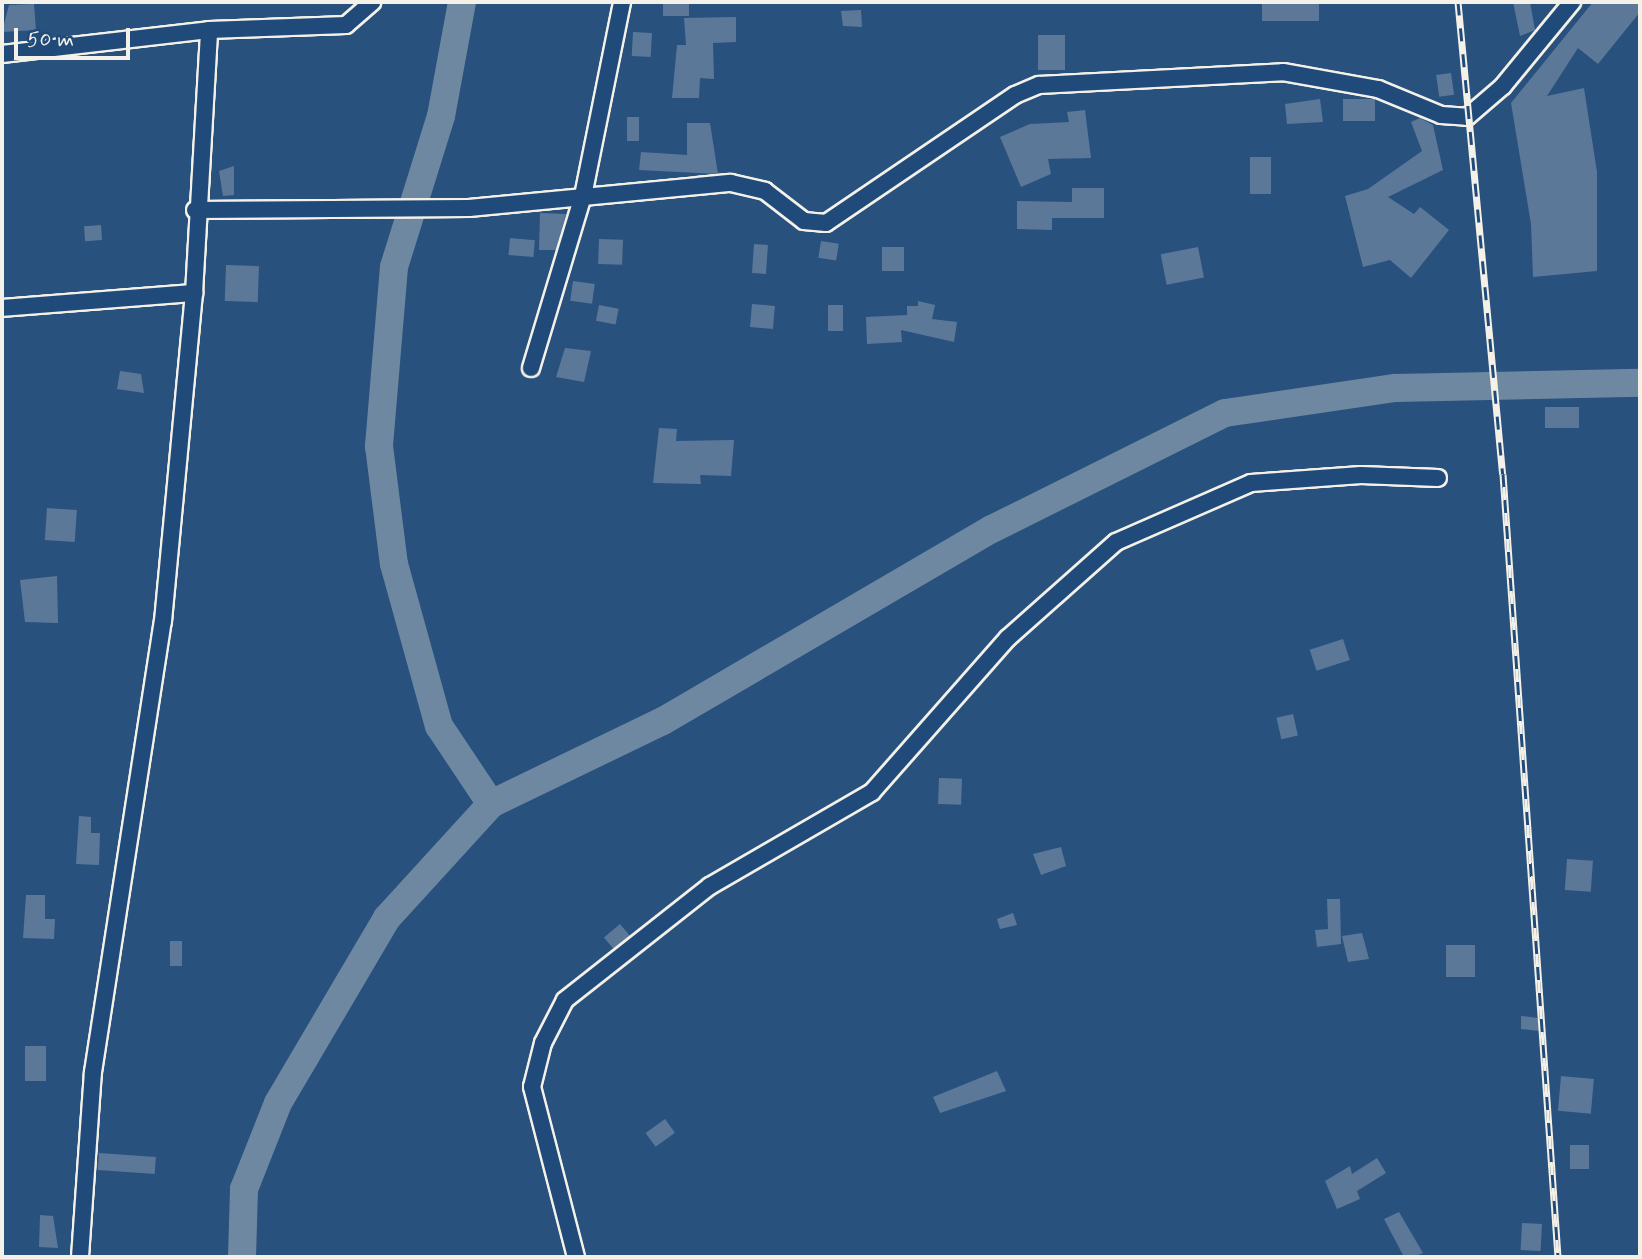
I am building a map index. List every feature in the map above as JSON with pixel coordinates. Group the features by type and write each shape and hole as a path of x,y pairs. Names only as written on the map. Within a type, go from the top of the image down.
{"street":[{"path":"2,54 209,30 346,25 372,2"},
{"path":"531,369 583,196 622,2"},
{"path":"195,210 469,208 583,196 750,184 804,221 826,223 1015,95 1039,85 1283,72 1378,89 1441,115 1467,117 1503,86 1572,2"},
{"path":"80,1257 93,1072 163,621 194,293 195,210 209,30"},
{"path":"2,308 194,293"},
{"path":"576,1257 532,1087 543,1043 565,1000 710,886 872,792 1008,639 1116,542 1251,483 1361,475 1438,478"}],"building":[{"path":"663,2 689,2 689,16 663,16"},
{"path":"1262,2 1319,2 1319,21 1262,21"},
{"path":"1513,2 1530,2 1535,30 1520,36"},
{"path":"1593,2 1640,2 1640,12 1598,64 1578,48 1547,96 1584,88 1597,172 1597,271 1533,277 1531,224 1511,103"},
{"path":"34,4 36,30 2,32 9,5"},
{"path":"861,10 862,27 843,26 841,11"},
{"path":"736,17 736,42 713,43 714,79 700,78 699,98 672,98 677,45 686,45 684,18"},
{"path":"633,32 652,33 651,57 632,56"},
{"path":"1038,35 1065,35 1065,70 1038,70"},
{"path":"1451,73 1454,95 1439,97 1436,75"},
{"path":"1320,99 1323,122 1287,124 1285,104"},
{"path":"1343,99 1375,99 1375,121 1343,121"},
{"path":"1085,110 1091,158 1048,159 1051,174 1021,187 1000,137 1030,124 1069,122 1067,112"},
{"path":"627,117 639,117 639,141 627,141"},
{"path":"1420,118 1433,125 1443,170 1388,197 1414,214 1420,207 1449,230 1411,278 1390,260 1363,267 1345,196 1368,189 1422,151 1411,122"},
{"path":"687,123 710,123 718,174 639,170 641,152 687,155"},
{"path":"1250,157 1271,157 1271,194 1250,194"},
{"path":"234,166 234,195 223,196 219,171"},
{"path":"1072,188 1104,188 1104,218 1052,218 1052,230 1017,229 1017,201 1072,202"},
{"path":"540,213 566,214 556,250 539,250"},
{"path":"101,225 102,240 85,241 84,226"},
{"path":"510,238 535,240 533,257 509,255"},
{"path":"599,239 623,240 622,265 598,264"},
{"path":"821,241 839,244 836,261 818,258"},
{"path":"754,244 768,245 766,274 752,273"},
{"path":"882,247 904,247 904,271 882,271"},
{"path":"1198,247 1204,277 1167,285 1161,254"},
{"path":"226,265 259,266 258,302 225,301"},
{"path":"573,281 595,284 592,304 570,301"},
{"path":"918,301 935,305 932,319 957,322 954,342 901,330 902,342 867,344 866,317 907,315 907,306 918,306"},
{"path":"752,304 775,306 773,329 750,327"},
{"path":"599,305 619,309 616,325 596,321"},
{"path":"828,305 843,305 843,331 828,331"},
{"path":"565,348 591,351 584,382 556,377"},
{"path":"120,371 141,374 144,393 117,389"},
{"path":"1545,407 1579,407 1579,428 1545,428"},
{"path":"659,428 677,429 676,441 734,440 731,476 700,475 701,484 653,483"},
{"path":"47,508 77,510 75,542 45,540"},
{"path":"57,576 58,623 25,622 20,580"},
{"path":"1343,639 1350,660 1317,671 1310,650"},
{"path":"1293,714 1298,735 1281,739 1276,718"},
{"path":"939,778 962,779 961,805 938,804"},
{"path":"79,816 91,817 91,833 100,833 99,865 76,864"},
{"path":"1061,847 1066,866 1041,875 1033,854"},
{"path":"1567,859 1593,861 1591,892 1565,890"},
{"path":"26,895 45,895 45,919 55,919 54,939 23,938"},
{"path":"1327,899 1340,899 1341,944 1317,947 1315,930 1328,929"},
{"path":"1013,913 1017,925 1000,929 997,919"},
{"path":"620,924 630,936 614,950 604,937"},
{"path":"1362,933 1369,959 1348,962 1342,936"},
{"path":"170,941 182,941 182,966 170,966"},
{"path":"1446,945 1475,945 1475,977 1446,977"},
{"path":"1521,1016 1539,1018 1539,1031 1521,1029"},
{"path":"25,1046 46,1046 46,1081 25,1081"},
{"path":"997,1071 1006,1091 940,1113 933,1097"},
{"path":"1561,1076 1594,1079 1591,1114 1558,1111"},
{"path":"665,1119 675,1133 656,1147 646,1133"},
{"path":"1570,1145 1589,1145 1589,1169 1570,1169"},
{"path":"99,1153 156,1157 155,1174 98,1170"},
{"path":"1377,1158 1386,1173 1357,1191 1360,1199 1337,1209 1325,1181 1350,1166 1352,1174"},
{"path":"1399,1212 1423,1253 1404,1257 1384,1219"},
{"path":"40,1215 53,1216 58,1248 39,1247"},
{"path":"1522,1223 1542,1224 1541,1251 1521,1250"}],"waterway":[{"path":"462,2 441,116 394,267 379,446 394,564 439,726 491,804"},
{"path":"242,1257 244,1189 278,1103 387,918 491,804 663,721 992,529 1225,413 1395,388 1640,383"}],"railway":[{"path":"1458,2 1503,474 1558,1257"}]}
